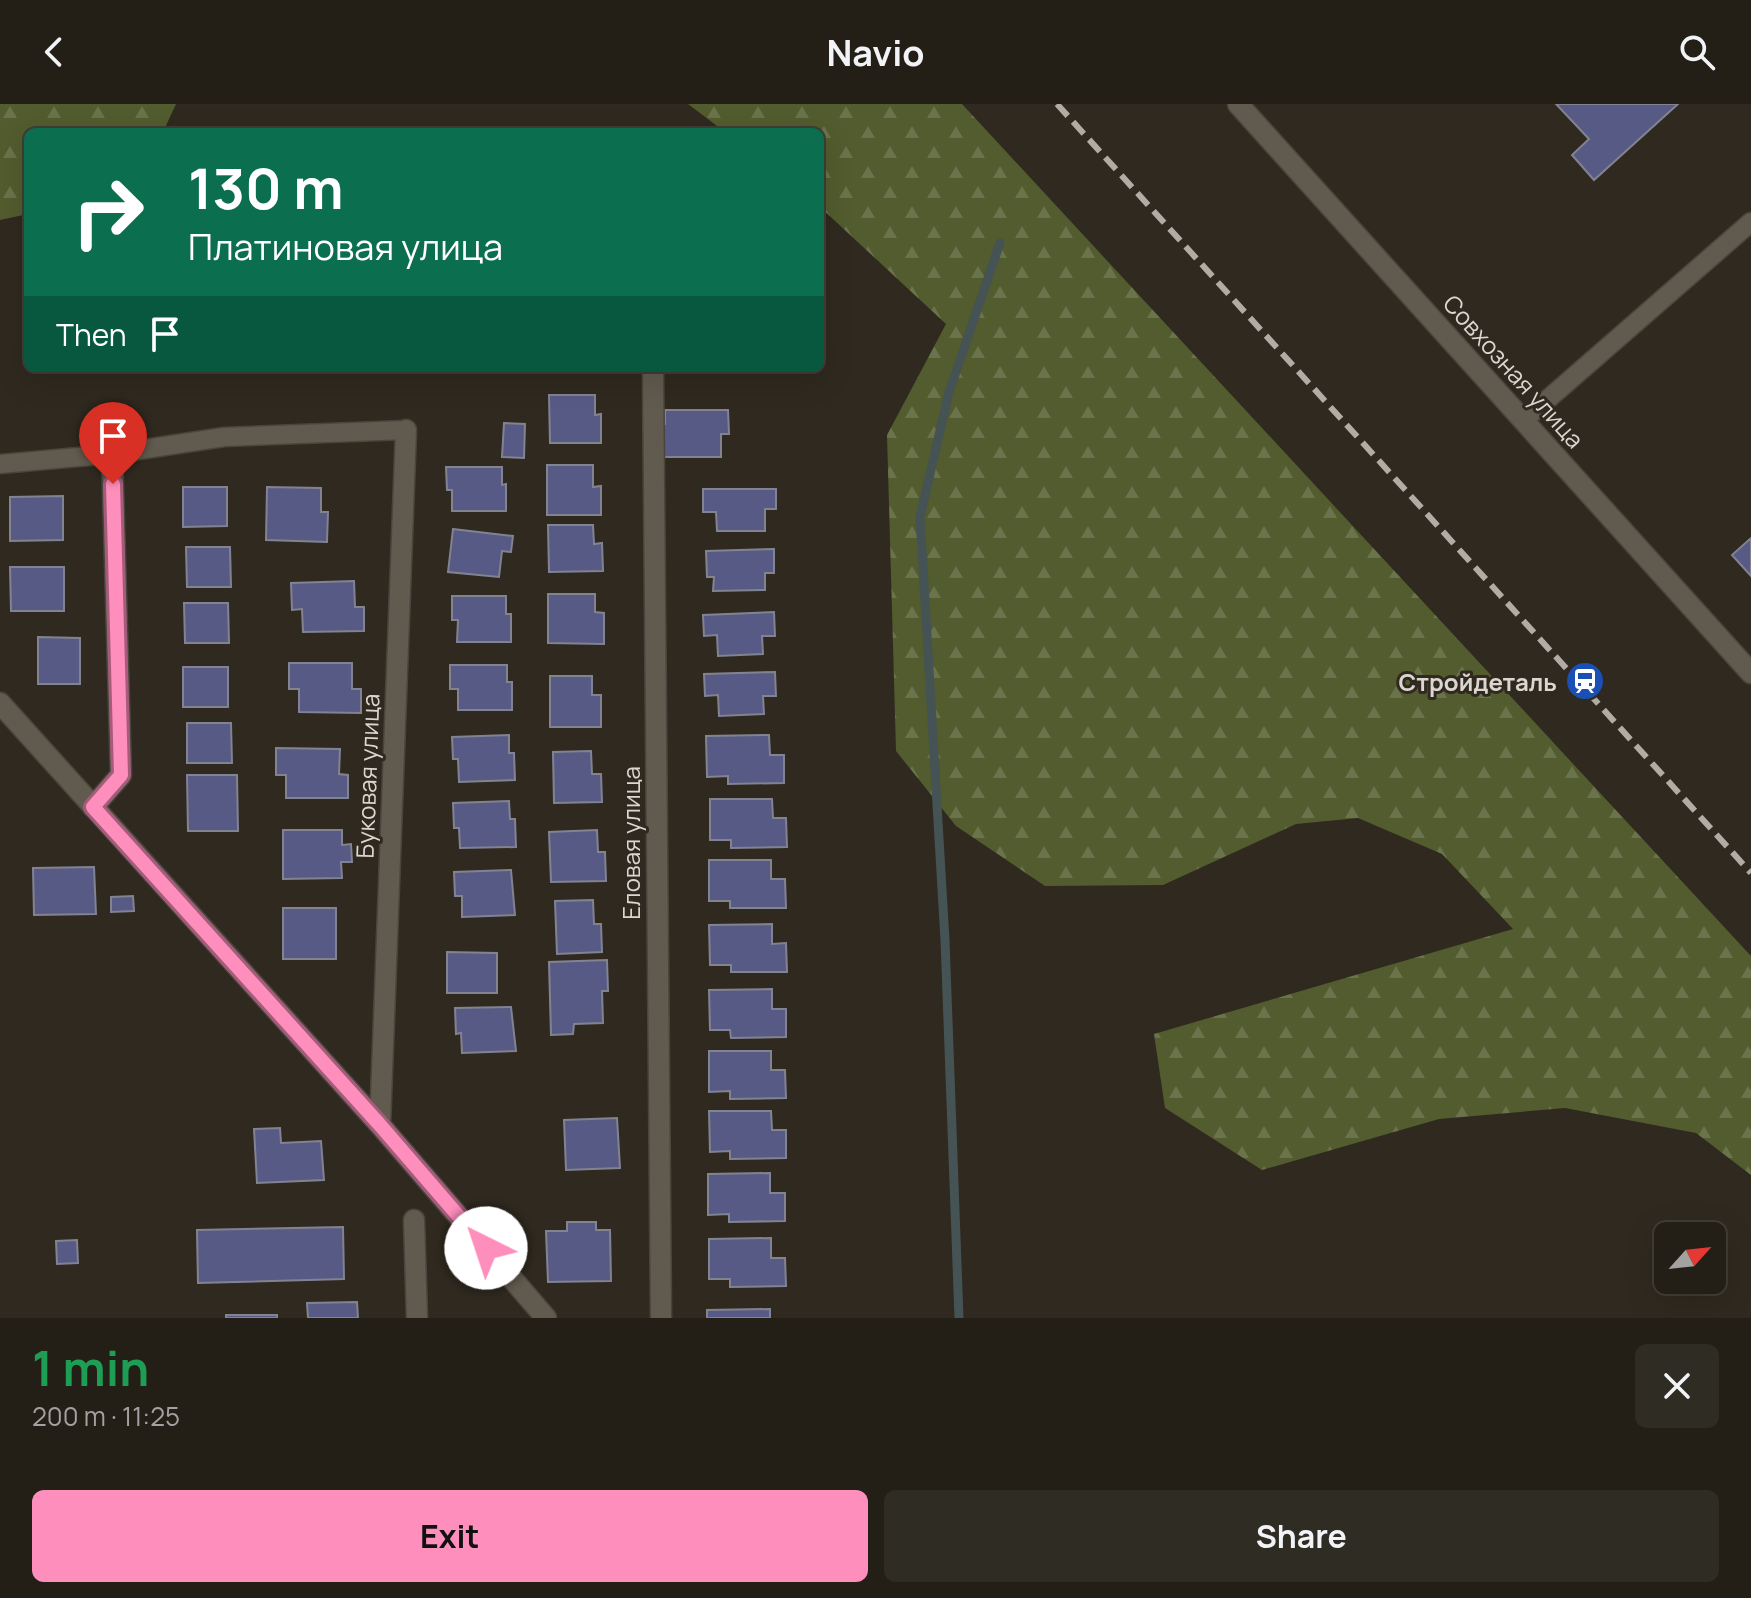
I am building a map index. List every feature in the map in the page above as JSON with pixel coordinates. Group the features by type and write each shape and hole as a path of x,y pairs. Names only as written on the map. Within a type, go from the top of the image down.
{"street":[{"name":"Совхозная улица","path":"1238,104 1751,673"},
{"name":"Еловая улица","path":"653,372 661,1318"},
{"name":"Буковая улица","path":"380,1125 406,430"},
{"path":"93,807 121,775 112,454"},
{"path":"0,703 380,1125 546,1318"},
{"path":"414,1220 417,1318"}],"lane":[{"path":"1524,420 1751,222"},
{"path":"0,464 112,454 224,437 406,430"}],"green space":[{"path":"0,104 176,104 165,128 24,128 24,215 0,220"},
{"path":"688,104 962,104 1751,956 1751,1175 1696,1133 1565,1108 1439,1119 1262,1170 1165,1108 1154,1034 1513,929 1442,854 1358,818 1296,824 1163,885 1045,886 956,826 896,751 887,435 946,324 824,211 824,128 720,128"}],"building":[{"path":"1556,104 1678,104 1594,180 1572,155 1589,139"},
{"path":"549,395 595,395 595,415 601,414 601,443 550,443"},
{"path":"665,410 728,410 729,434 721,434 721,457 656,457 656,424 665,424"},
{"path":"504,423 525,424 524,458 502,457"},
{"path":"547,465 593,465 593,487 601,486 601,515 547,515"},
{"path":"446,467 502,467 502,485 506,484 506,511 452,511 452,490 447,490"},
{"path":"183,487 227,487 227,526 183,527"},
{"path":"267,487 321,488 321,512 328,512 327,542 266,540"},
{"path":"703,489 776,489 776,509 765,509 765,531 717,531 716,512 703,512"},
{"path":"63,496 63,540 10,541 10,497"},
{"path":"548,525 593,525 594,544 602,543 603,571 549,572"},
{"path":"453,529 513,536 511,552 502,551 499,577 448,572"},
{"path":"1751,538 1751,576 1732,555"},
{"path":"186,547 230,547 231,587 187,587"},
{"path":"774,549 774,573 765,573 765,590 713,591 714,577 707,577 706,551"},
{"path":"10,567 64,567 64,611 11,611"},
{"path":"354,581 355,607 364,607 364,631 303,632 302,609 292,610 291,583"},
{"path":"548,594 595,594 595,612 604,613 604,644 548,643"},
{"path":"452,596 506,596 506,614 511,614 511,642 457,642 458,620 452,620"},
{"path":"184,603 228,603 229,643 185,643"},
{"path":"774,612 775,636 762,636 763,654 718,656 717,635 704,636 703,615"},
{"path":"38,637 80,638 80,684 38,684"},
{"path":"289,663 352,663 352,689 361,689 361,713 299,712 299,689 289,689"},
{"path":"450,665 507,665 507,682 512,682 512,710 458,710 458,689 450,689"},
{"path":"183,667 228,667 228,707 183,707"},
{"path":"775,672 776,696 763,696 764,714 719,716 718,695 705,696 704,674"},
{"path":"550,676 592,676 592,695 601,695 601,727 550,727"},
{"path":"187,723 231,723 232,763 187,763"},
{"path":"509,735 509,753 514,753 515,780 459,782 458,759 453,759 452,737"},
{"path":"769,735 770,755 784,755 784,783 728,784 728,776 707,777 706,736"},
{"path":"276,748 340,749 339,774 348,775 348,798 286,798 286,775 276,775"},
{"path":"591,751 592,774 601,774 602,802 554,803 553,752"},
{"path":"187,775 237,775 238,831 188,831"},
{"path":"710,799 772,799 773,818 786,818 787,847 731,848 731,840 710,840"},
{"path":"509,801 510,819 515,819 516,847 460,848 459,828 454,828 453,803"},
{"path":"283,830 342,830 342,845 351,844 352,862 341,862 342,878 283,879"},
{"path":"597,830 598,852 605,852 606,881 551,882 549,832"},
{"path":"709,860 771,860 771,879 785,879 786,908 730,908 730,901 709,901"},
{"path":"94,867 96,914 34,915 33,868"},
{"path":"511,870 515,915 462,917 462,896 455,896 454,872"},
{"path":"133,896 134,911 111,912 111,897"},
{"path":"593,900 594,924 601,924 602,952 557,954 555,901"},
{"path":"283,908 336,908 336,959 283,959"},
{"path":"772,924 772,944 786,943 787,972 731,972 731,965 710,965 709,925"},
{"path":"447,952 497,953 497,993 447,993"},
{"path":"607,960 608,991 602,991 603,1023 574,1024 573,1034 551,1035 549,962"},
{"path":"772,989 772,1009 786,1009 786,1037 731,1038 730,1030 710,1030 709,990"},
{"path":"511,1007 516,1051 462,1053 461,1033 456,1034 455,1008"},
{"path":"709,1051 771,1051 771,1070 785,1070 786,1098 730,1099 730,1091 709,1092"},
{"path":"709,1111 771,1111 772,1130 786,1130 786,1158 730,1159 730,1151 710,1152"},
{"path":"617,1118 620,1168 566,1170 564,1120"},
{"path":"280,1128 281,1143 321,1141 324,1180 257,1183 254,1129"},
{"path":"770,1173 770,1193 785,1193 785,1221 729,1222 729,1214 708,1215 708,1174"},
{"path":"567,1222 596,1222 596,1230 610,1230 611,1281 548,1282 546,1231 567,1231"},
{"path":"343,1227 344,1279 198,1283 197,1230"},
{"path":"771,1238 771,1258 785,1258 786,1286 730,1287 730,1279 709,1279 709,1239"},
{"path":"77,1240 78,1263 57,1264 56,1241"},
{"path":"357,1302 358,1318 308,1318 307,1303"},
{"path":"770,1309 770,1318 707,1318 707,1310"},
{"path":"226,1315 277,1315 277,1318 226,1318"}],"waterway":[{"path":"959,1318 945,940 920,517 949,392 1000,243"}],"railway":[{"path":"1057,104 1751,873"}],"place":[{"name":"Стройдеталь","path":"1585,681"}],"route":[{"path":"113,484 121,775 93,807 380,1125 486,1248"}]}
